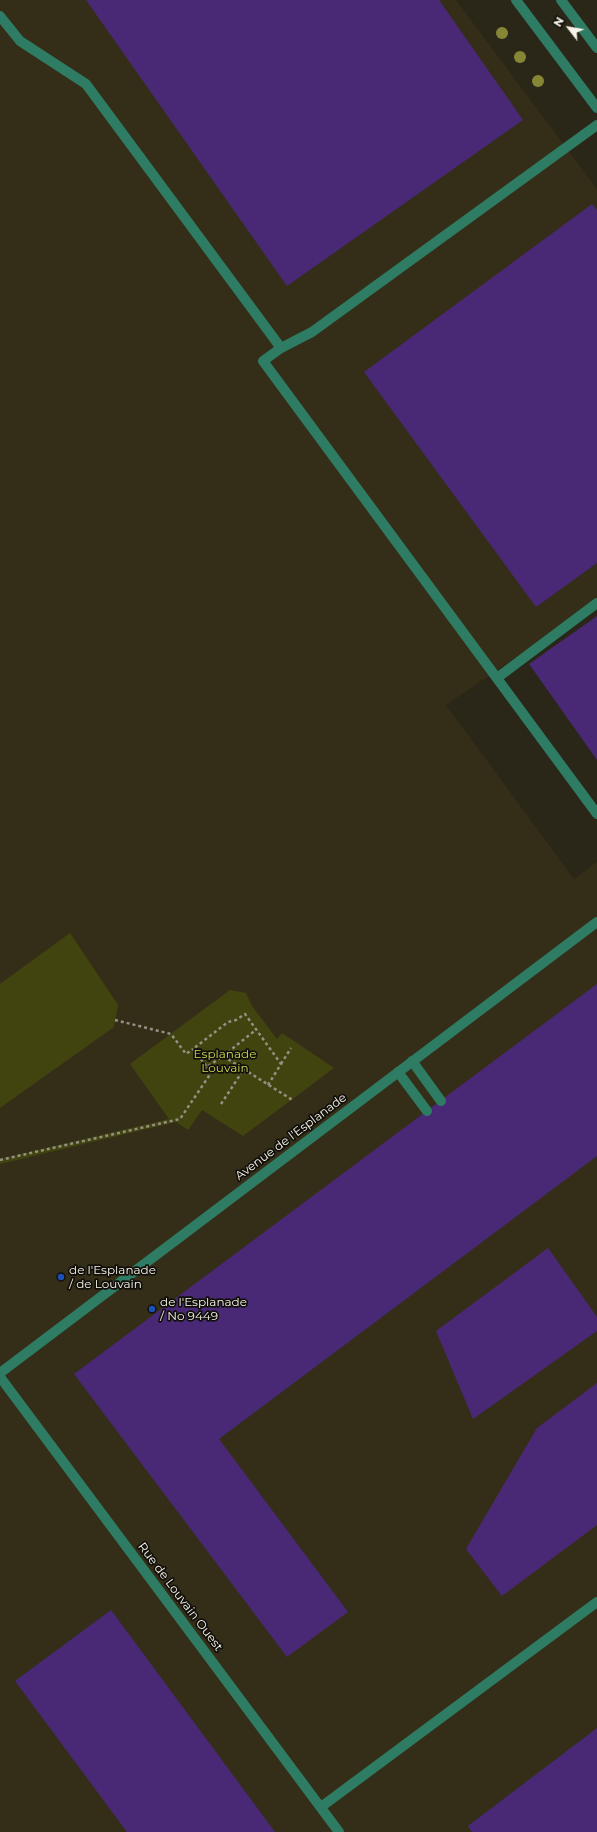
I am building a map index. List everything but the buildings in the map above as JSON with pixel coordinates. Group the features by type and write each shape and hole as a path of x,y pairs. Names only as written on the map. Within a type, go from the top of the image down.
{"street":[{"path":"516,0 597,108"},
{"path":"561,0 597,48"},
{"path":"0,16 20,41 86,84 281,348"},
{"path":"597,125 312,332 281,348 263,361 597,814"},
{"path":"497,678 597,603"},
{"name":"Avenue de l'Esplanade","path":"0,1373 597,922"},
{"path":"412,1061 441,1101"},
{"path":"398,1072 427,1111"},
{"name":"Rue de Louvain Ouest","path":"0,1377 339,1832"},
{"path":"321,1807 597,1602"}],"path":[{"path":"115,1020 171,1034 186,1054 228,1022 236,1020 245,1014 281,1064"},
{"path":"207,1067 256,1029"},
{"path":"268,1085 291,1048"},
{"path":"0,1160 180,1119 211,1073 193,1049"},
{"path":"223,1056 294,1101"},
{"path":"222,1104 244,1069"}],"shaded area":[{"path":"0,0 456,0 597,189 597,602 446,705 574,879 597,862 597,1832 0,1832"}],"green space":[{"path":"70,933 118,1005 114,1027 0,1108 0,984"},
{"name":"Esplanade Louvain","path":"230,990 246,993 252,1006 277,1039 282,1033 334,1068 243,1136 202,1110 188,1130 176,1122 0,1164 0,1159 169,1119 130,1064"}],"place":[{"name":"de l'Esplanade / de Louvain","path":"61,1277"},
{"name":"de l'Esplanade / No 9449","path":"152,1309"}]}
